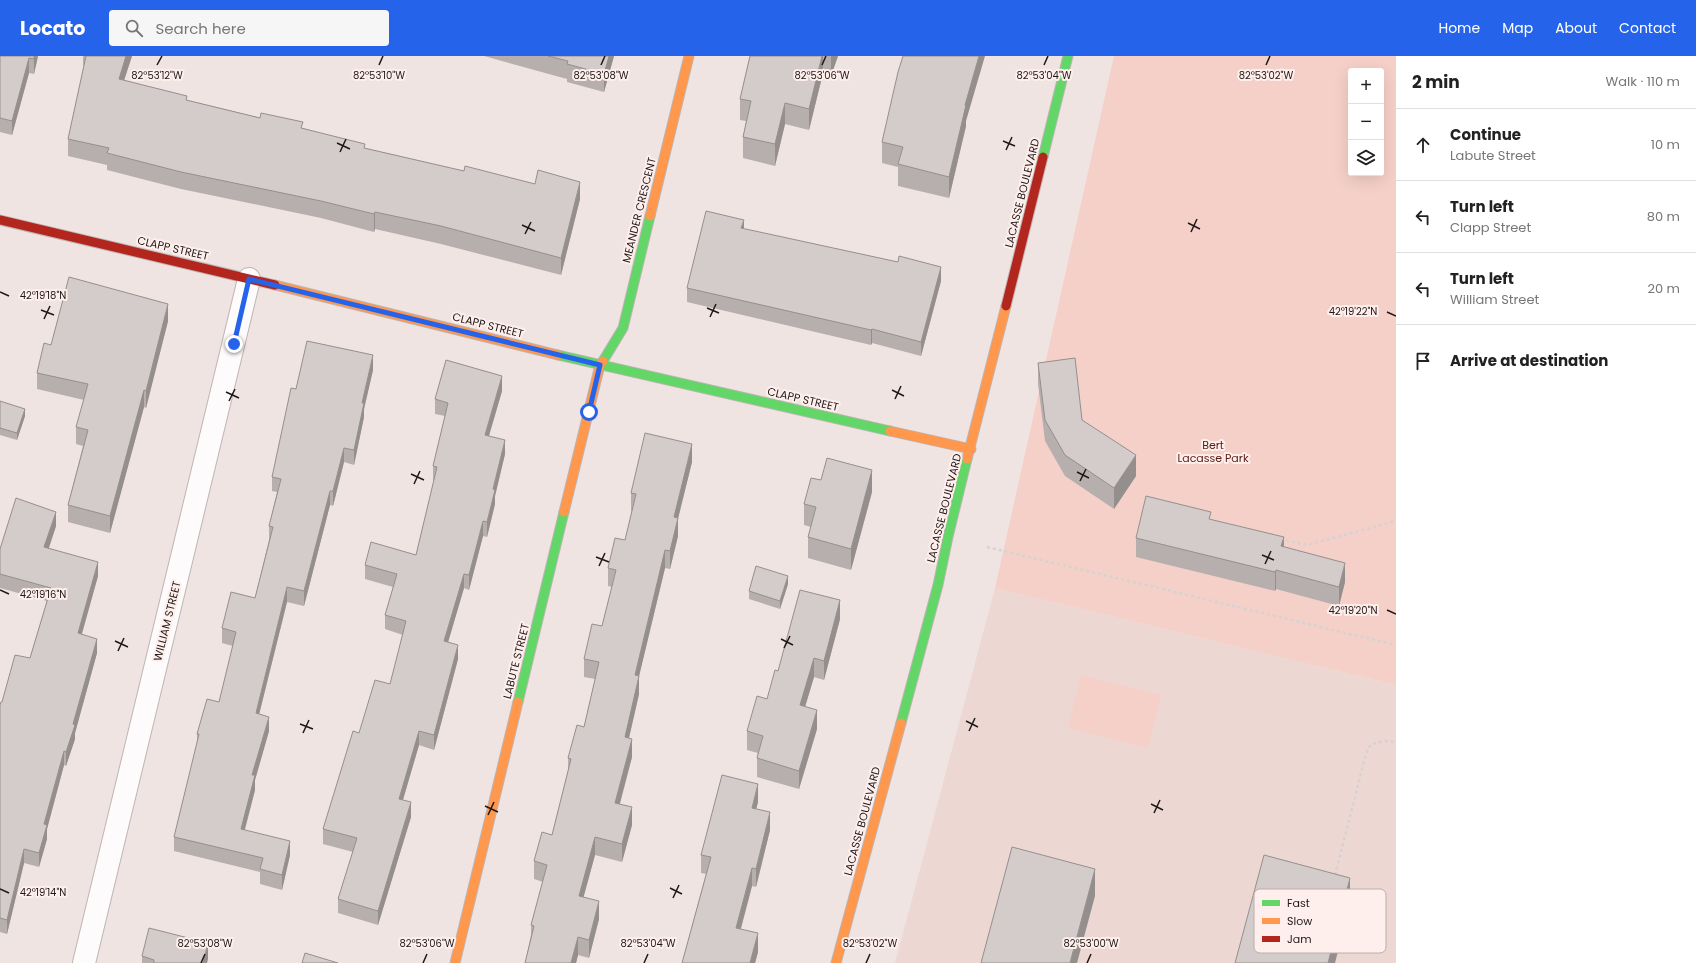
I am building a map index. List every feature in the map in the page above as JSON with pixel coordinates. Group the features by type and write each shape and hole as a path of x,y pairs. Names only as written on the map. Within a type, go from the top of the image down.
{"street":[{"name":"MEANDER CRESCENT","path":"600,365 623,328 689,56"},
{"name":"LACASSE BOULEVARD","path":"836,963 938,585 948,537 1068,56"},
{"name":"CLAPP STREET","path":"0,220 600,365 971,448"},
{"name":"WILLIAM STREET","path":"84,963 249,279"},
{"name":"LABUTE STREET","path":"455,963 600,365"}],"path":[{"path":"1276,538 1307,545 1396,521"},
{"path":"987,547 1396,645"},
{"path":"1335,874 1366,754 1371,744 1384,741 1396,742"}],"shaded area":[{"path":"995,588 1396,685 1396,963 895,963"}],"green space":[{"name":"Bert Lacasse Park","path":"1114,56 1396,56 1396,685 995,588"},
{"path":"1081,675 1161,695 1148,748 1068,728"}],"building":[{"path":"0,56 34,56 34,59 29,58 12,121 0,118"},
{"path":"86,56 126,56 119,79 187,96 186,100 260,118 261,113 303,122 301,128 365,144 364,148 464,171 465,166 535,184 538,170 580,182 561,258 441,226 375,212 374,214 321,201 181,172 107,153 109,148 68,139"},
{"path":"548,56 609,56 604,74 567,64 568,61"},
{"path":"750,56 822,56 809,109 785,103 775,144 743,137 751,101 740,99"},
{"path":"903,56 979,56 965,105 949,177 898,164 903,147 882,142"},
{"path":"706,211 744,220 741,228 898,262 899,256 941,267 921,342 872,329 687,288"},
{"path":"69,277 168,304 146,391 144,390 110,516 68,505 88,430 76,427 88,384 37,373 44,343 51,345"},
{"path":"307,341 373,355 362,403 364,403 354,450 344,448 333,491 330,491 304,591 287,587 256,713 269,717 252,775 255,775 241,829 290,841 282,875 260,869 263,858 174,837 199,734 197,734 207,699 219,702 236,632 222,628 231,592 255,598 273,527 269,526 281,479 272,477 291,388 296,389"},
{"path":"1075,358 1082,420 1136,455 1114,488 1065,455 1045,420 1038,363"},
{"path":"446,360 502,376 485,435 505,440 493,489 495,490 487,522 483,521 469,575 464,574 444,641 458,645 434,735 419,731 399,799 411,802 378,911 338,899 357,838 323,829 353,731 359,733 375,680 390,684 406,621 385,615 397,574 365,565 371,542 416,555 437,467 433,466 448,403 435,399"},
{"path":"0,401 25,409 17,433 0,428"},
{"path":"645,433 692,444 674,517 678,518 670,551 665,550 635,675 639,676 625,737 632,739 615,803 632,807 622,844 595,837 579,896 599,901 589,940 578,937 571,963 525,963 534,926 531,925 547,865 534,861 542,832 552,835 571,759 568,758 577,725 584,727 599,662 584,659 592,624 602,626 616,570 608,568 615,538 625,540 636,494 631,493"},
{"path":"827,458 872,470 851,549 808,537 816,507 804,504 811,478 821,480"},
{"path":"1146,496 1211,512 1209,519 1284,537 1281,546 1345,563 1339,587 1276,570 1275,572 1136,538"},
{"path":"16,498 56,512 44,547 98,562 78,633 97,639 73,724 75,725 66,752 64,751 44,824 47,825 39,853 24,849 7,920 0,918 0,705 15,655 30,658 51,588 0,574 0,549"},
{"path":"756,566 788,576 780,601 749,591"},
{"path":"800,590 840,600 824,661 814,658 800,705 817,710 799,771 757,758 763,736 747,731 757,696 767,699 775,670 778,671"},
{"path":"722,775 758,784 752,808 770,812 756,869 752,868 736,928 758,933 750,963 682,963 711,857 701,855"},
{"path":"1012,847 1095,869 1070,963 981,963"},
{"path":"1264,855 1350,878 1347,889 1255,889"},
{"path":"1254,892 1254,953 1331,953 1328,963 1235,963"},
{"path":"149,928 208,943 203,963 154,963 154,960 142,956"},
{"path":"305,953 338,963 302,963"}],"traffic: fast":[{"path":"1043,157 1068,56"},
{"path":"603,361 623,328 650,216"},
{"path":"558,355 890,431"},
{"path":"901,723 938,585 967,459"},
{"path":"518,702 564,512"}],"traffic: slow":[{"path":"650,216 689,56"},
{"path":"275,285 558,355"},
{"path":"967,459 1006,306"},
{"path":"564,512 600,365 603,361"},
{"path":"890,431 971,449"},
{"path":"455,963 518,702"},
{"path":"836,963 901,723"}],"traffic: jam":[{"path":"1006,306 1043,157"},
{"path":"0,220 275,285"}],"route":[{"path":"234,344 249,279 600,365 589,412"}]}
